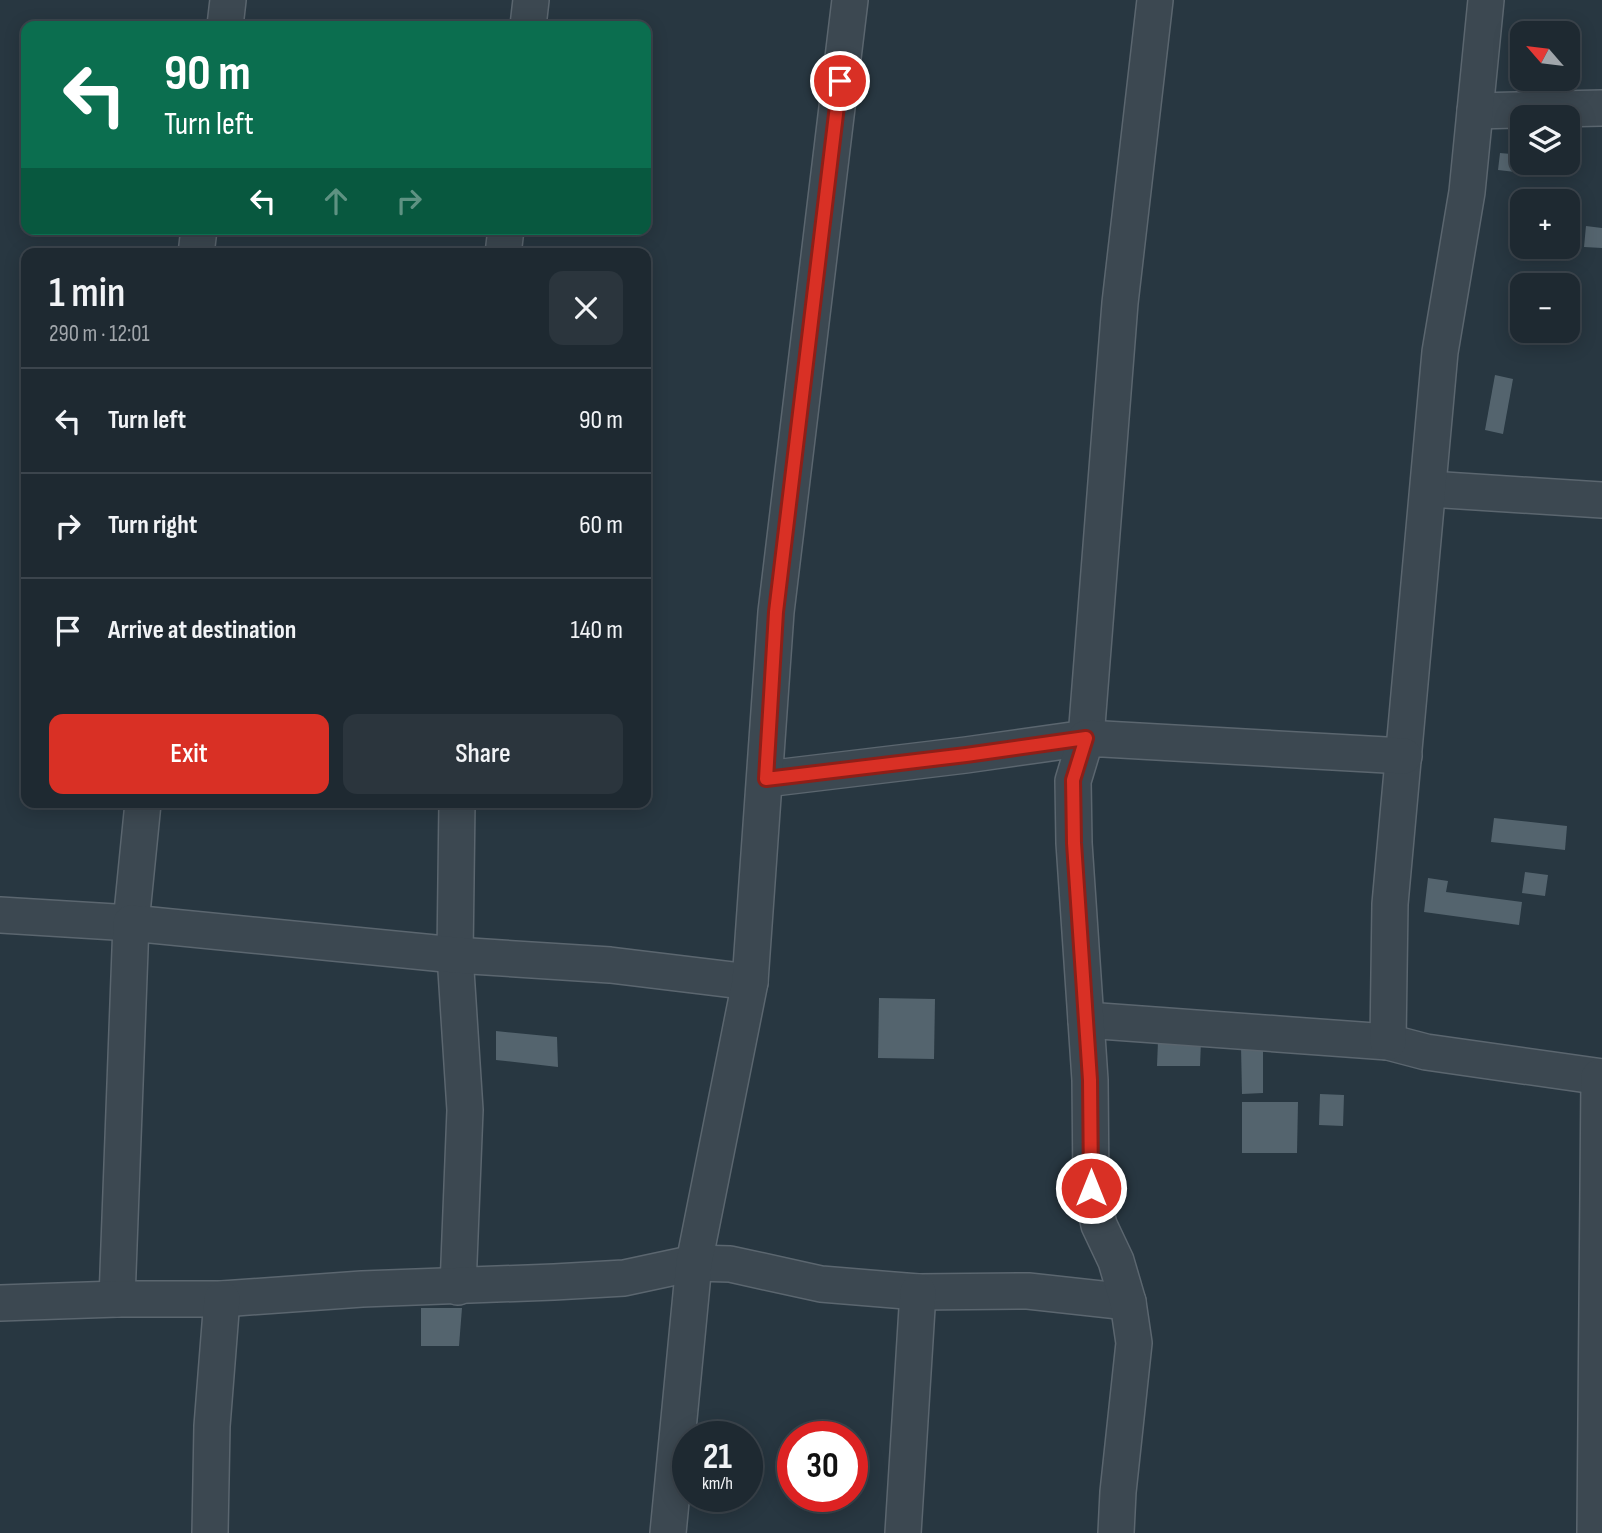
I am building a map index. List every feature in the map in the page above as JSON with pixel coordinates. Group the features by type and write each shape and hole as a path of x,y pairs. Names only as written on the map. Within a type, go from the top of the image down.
{"street":[{"path":"226,21 228,0"},
{"path":"529,21 531,0"},
{"path":"668,1533 694,1263 750,982 776,612 850,0"},
{"path":"1116,1533 1133,1343 1128,1302 1116,1261 1100,1224 1091,1188 1090,1080 1074,843 1073,780 1086,738 1120,303 1155,0"},
{"path":"1388,1042 1390,904 1440,352 1467,192 1486,0"},
{"path":"1475,111 1602,108"},
{"path":"1429,489 1602,500"},
{"path":"766,779 1086,738 1404,756"},
{"path":"117,1299 131,923 142,808"},
{"path":"457,808 455,955 465,1110 458,1287"},
{"path":"0,915 131,923 455,955 610,965 750,982"},
{"path":"1086,1020 1388,1042 1426,1052 1600,1077 1595,1533"},
{"path":"0,1303 222,1299 362,1289 624,1278 694,1263 730,1264 821,1284 918,1292 1028,1291 1128,1302"},
{"path":"903,1533 918,1292"},
{"path":"210,1533 212,1426 222,1299"}],"building":[{"path":"1500,153 1510,154 1510,171 1498,170"},
{"path":"1586,226 1602,228 1602,248 1584,247"},
{"path":"1495,375 1513,379 1503,434 1485,430"},
{"path":"1494,818 1567,826 1565,850 1491,842"},
{"path":"1525,872 1548,875 1545,896 1522,893"},
{"path":"1428,878 1448,881 1446,892 1522,902 1519,925 1424,912"},
{"path":"879,998 935,999 934,1059 878,1058"},
{"path":"496,1031 557,1037 558,1067 496,1060"},
{"path":"1158,1041 1201,1041 1200,1066 1157,1066"},
{"path":"1263,1045 1263,1093 1242,1094 1241,1046"},
{"path":"1320,1094 1344,1095 1343,1126 1319,1125"},
{"path":"1242,1102 1298,1102 1297,1153 1242,1153"},
{"path":"421,1308 462,1308 459,1346 421,1346"}],"route":[{"path":"840,81 776,612 766,779 1086,738 1073,780 1074,843 1090,1080 1091,1188"}]}
